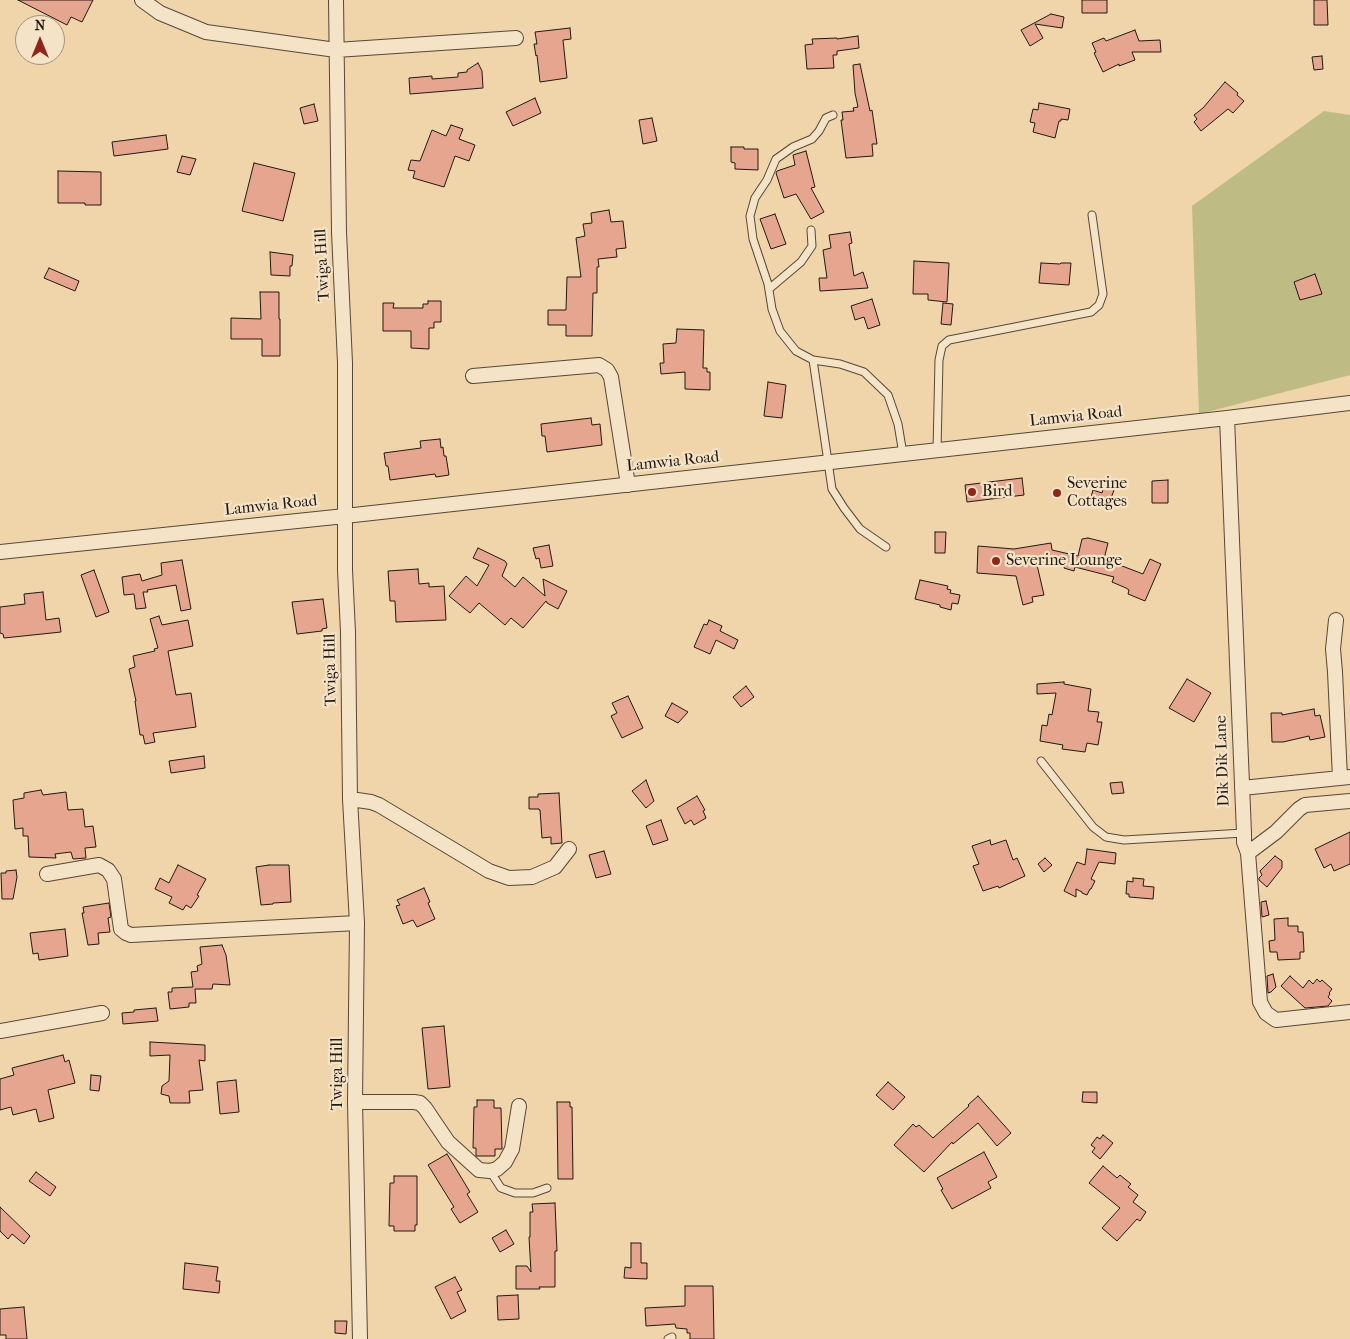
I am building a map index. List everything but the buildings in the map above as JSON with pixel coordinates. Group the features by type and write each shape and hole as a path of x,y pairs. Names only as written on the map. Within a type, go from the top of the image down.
{"street":[{"path":"142,0 160,13 206,32 336,50 516,38"},
{"name":"Twiga Hill","path":"336,0 339,232 345,363 344,516 348,632 350,799 357,923 355,1102 360,1339"},
{"path":"473,376 599,365 607,370 611,377 628,485"},
{"name":"Lamwia Road","path":"0,552 628,485 1350,403"},
{"name":"Dik Dik Lane","path":"1226,418 1244,842 1248,853 1260,1002 1266,1013 1276,1020 1350,1012"},
{"path":"1242,788 1345,778 1333,649 1336,620"},
{"path":"350,799 380,804 489,872 509,878 532,878 556,867 569,849"},
{"path":"1248,853 1276,832 1305,805 1350,801"},
{"path":"47,874 99,865 108,870 114,879 122,928 131,935 357,923"},
{"path":"0,1031 102,1013"},
{"path":"355,1102 420,1103 448,1142 479,1170 490,1171 497,1169 505,1162 512,1149 518,1106"}],"lane":[{"path":"833,115 826,118 812,139 793,147 776,159 767,180 755,198 750,216 753,240 780,331 796,351 813,360 840,364 864,372 888,395 898,424 903,454"},
{"path":"937,450 939,360 942,346 949,340 1090,312 1099,305 1103,294 1092,215"},
{"path":"769,289 800,262 812,246 811,230"},
{"path":"813,360 832,489 860,529 886,547"},
{"path":"1041,761 1093,827 1106,837 1124,840 1244,833"},
{"path":"490,1171 501,1188 515,1193 533,1193 547,1188"}],"shaded area":[{"path":"1324,111 1350,115 1350,375 1199,414 1192,206"}],"place":[{"name":"Bird","path":"972,492"},
{"name":"Severine Cottages","path":"1057,493"},
{"name":"Severine Lounge","path":"996,561"}]}
